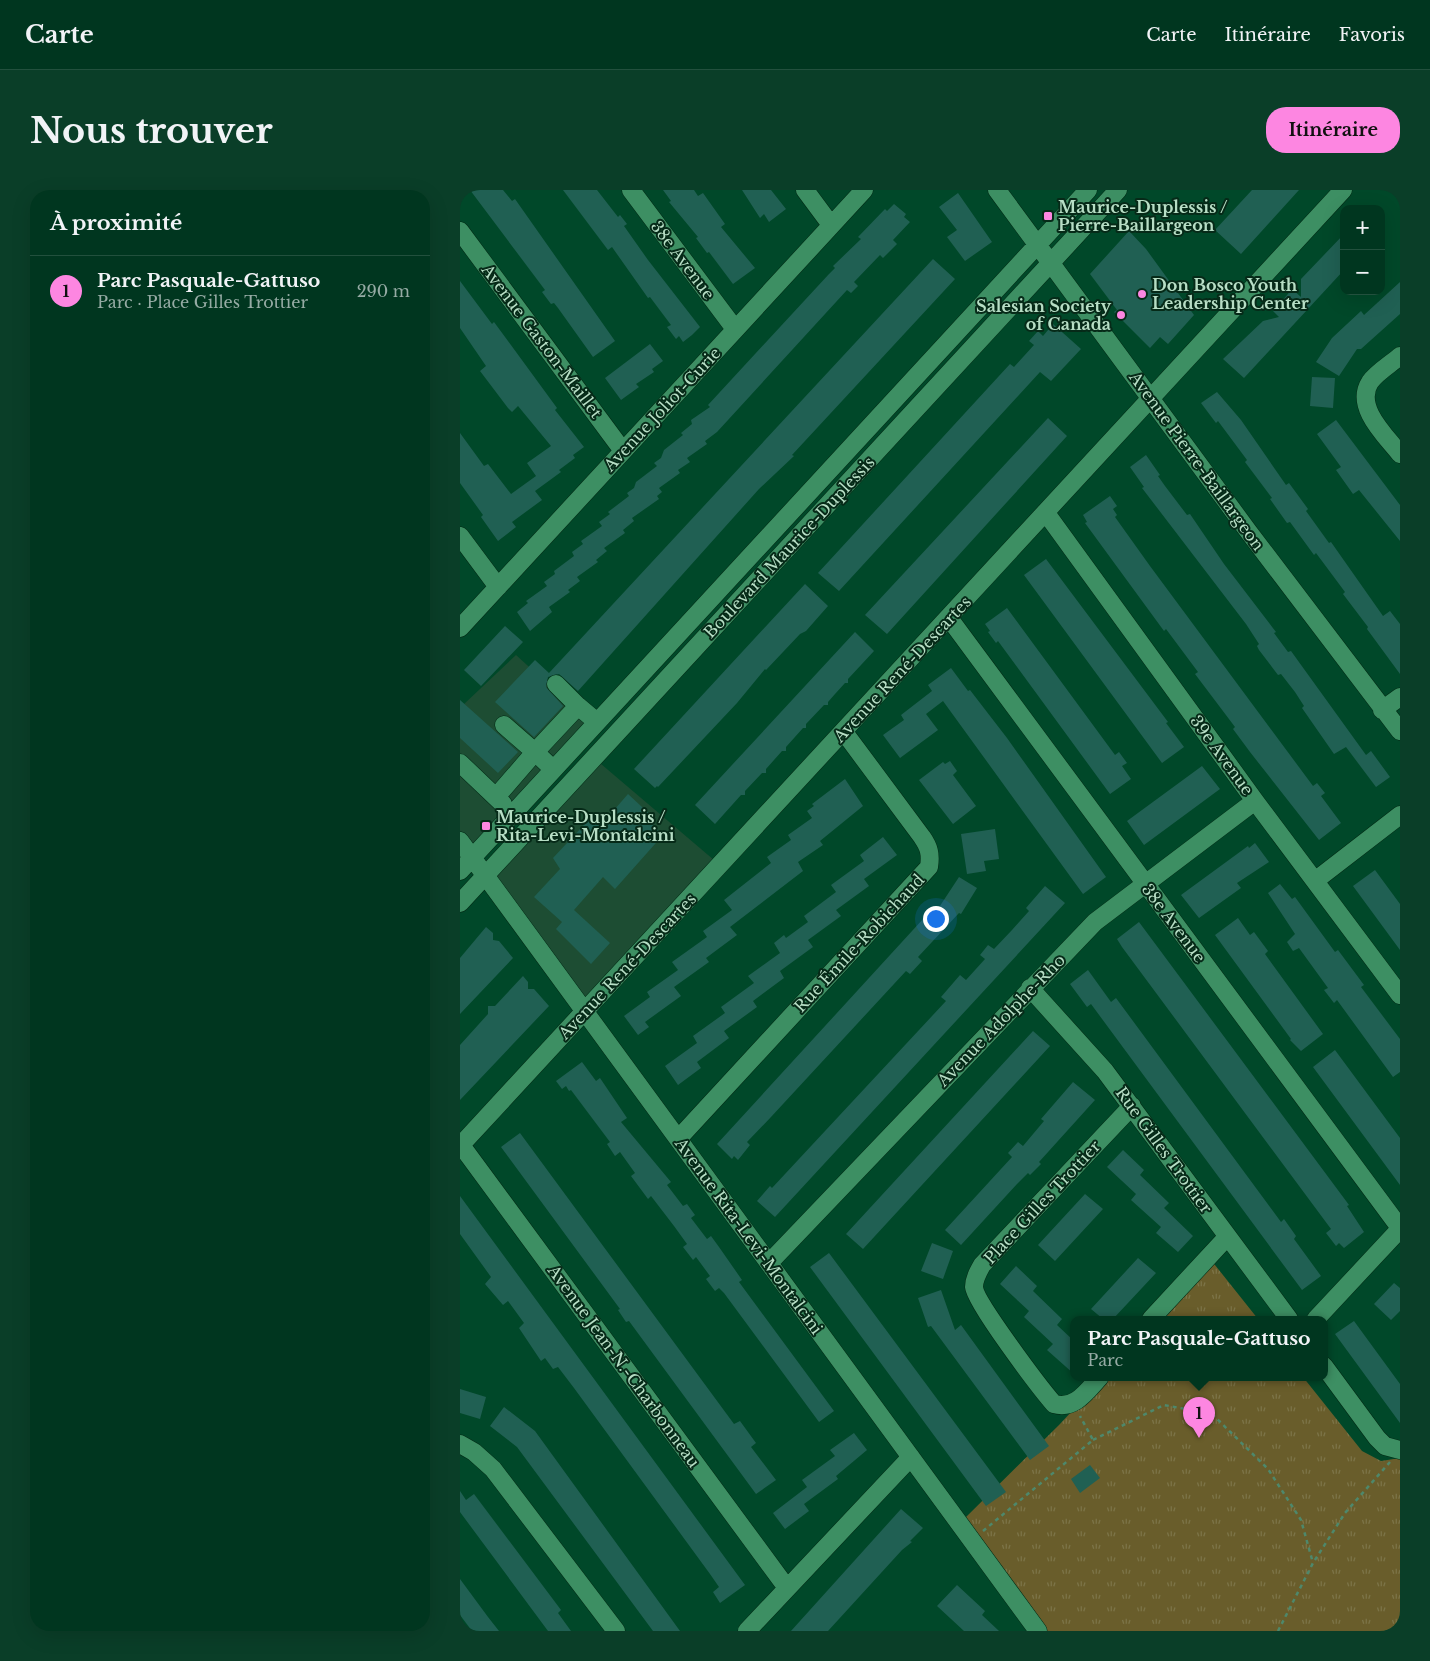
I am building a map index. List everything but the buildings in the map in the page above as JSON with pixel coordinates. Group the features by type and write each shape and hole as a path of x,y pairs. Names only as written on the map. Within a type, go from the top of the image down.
{"street":[{"name":"38e Avenue","path":"631,190 735,329"},
{"path":"805,190 831,225"},
{"name":"Avenue Joliot-Curie","path":"460,628 864,190"},
{"name":"Avenue Pierre-Baillargeon","path":"997,190 1382,710 1400,731"},
{"name":"Boulevard Maurice-Duplessis","path":"460,871 1088,190"},
{"name":"Boulevard Maurice-Duplessis","path":"460,903 1118,190"},
{"name":"Avenue René-Descartes","path":"460,1146 950,618 1342,190"},
{"name":"Avenue Gaston-Maillet","path":"460,231 623,451"},
{"path":"1400,356 1370,382 1366,392 1366,402 1369,413 1400,454"},
{"name":"39e Avenue","path":"1046,513 1400,995"},
{"path":"460,536 498,587"},
{"name":"38e Avenue","path":"950,618 1400,1229"},
{"path":"556,684 597,722"},
{"path":"1382,710 1400,697"},
{"path":"496,797 578,706"},
{"path":"504,725 539,748 557,765"},
{"name":"Rue Émile-Robichaud","path":"678,1139 929,867 928,847 922,837 844,732"},
{"path":"460,763 513,813"},
{"name":"Avenue Adolphe-Rho","path":"769,1264 1030,988 1095,922 1256,801"},
{"path":"1316,880 1400,815"},
{"name":"Avenue Rita-Levi-Montalcini","path":"460,841 1038,1631"},
{"name":"Rue Gilles Trottier","path":"1030,988 1077,1038 1132,1106 1287,1316"},
{"name":"Place Gilles Trottier","path":"1074,1403 1064,1407 1054,1404 1046,1395 977,1297 974,1287 976,1275 982,1265 1132,1106"},
{"name":"Avenue Jean-N.-Charbonneau","path":"460,1146 787,1588"},
{"path":"1319,1316 1400,1229"},
{"path":"1154,1316 1228,1237"},
{"path":"1328,1371 1377,1438 1397,1454"},
{"path":"1074,1403 1096,1381"},
{"path":"460,1444 474,1452 493,1469 616,1631"},
{"path":"747,1631 911,1457"}],"path":[{"path":"1074,1403 1092,1440"},
{"path":"972,1540 1092,1440 1164,1405 1212,1414 1268,1469 1300,1520 1313,1563"},
{"path":"1278,1631 1313,1563 1345,1513 1397,1454"}],"shaded area":[{"path":"516,655 594,726 460,871 460,702 463,705"},
{"path":"594,758 721,866 584,1013 485,876"}],"green space":[{"path":"1211,1260 1256,1316 1160,1316"},
{"path":"1100,1381 1306,1381 1362,1451 1381,1461 1400,1458 1400,1631 1045,1631 965,1518 1059,1425"}],"place":[{"name":"Maurice-Duplessis / Pierre-Baillargeon","path":"1048,216"},
{"name":"Don Bosco Youth Leadership Center","path":"1142,294"},
{"name":"Salesian Society of Canada","path":"1121,315"},
{"name":"Maurice-Duplessis / Rita-Levi-Montalcini","path":"486,826"},
{"name":"Parc Pasquale-Gattuso","path":"1199,1438"}]}
